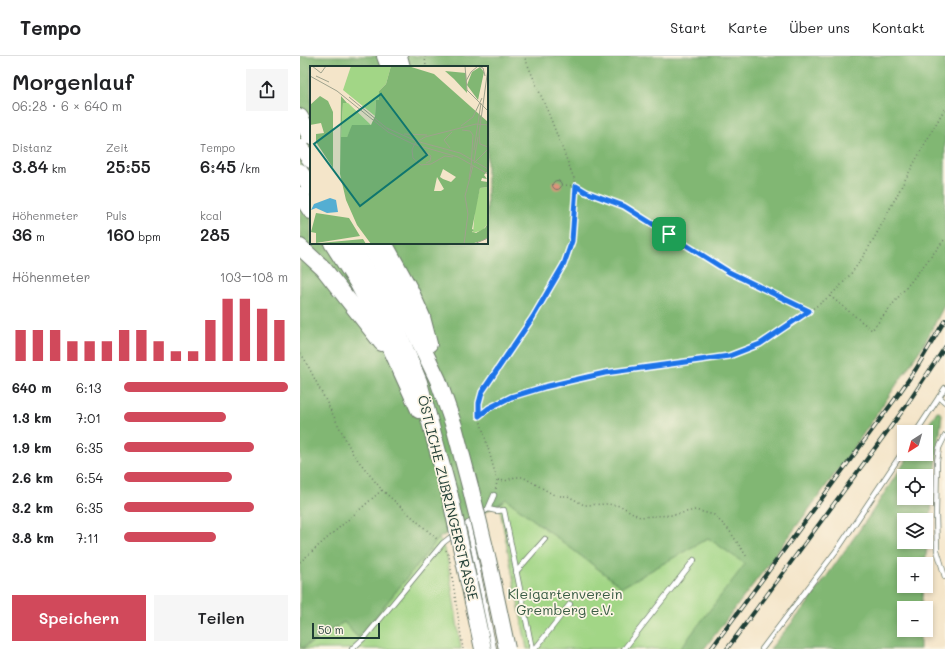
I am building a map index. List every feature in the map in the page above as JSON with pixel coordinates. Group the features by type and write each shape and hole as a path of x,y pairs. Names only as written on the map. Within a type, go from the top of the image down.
{"highway":[{"path":"385,56 389,66"},
{"path":"399,56 402,66"},
{"path":"300,117 310,155"},
{"path":"300,123 307,140"},
{"path":"300,173 306,196"},
{"path":"333,244 357,282 382,329 439,455"},
{"name":"ÖSTLICHE ZUBRINGERSTRASSE","path":"350,244 369,274 394,322 419,382 450,496 483,649"},
{"name":"ÖSTLICHE ZUBRINGERSTRASSE","path":"368,244 382,266 400,299 438,380 454,426 488,560 507,649"},
{"path":"385,244 410,290 422,316 438,380"},
{"path":"300,247 323,268 397,361"}],"lane":[{"path":"921,425 945,388"},
{"path":"939,397 945,402"},
{"path":"945,436 939,448 937,461 936,515 937,550 945,577"},
{"path":"762,649 839,547 897,460"},
{"path":"352,649 366,636 443,543 488,509 494,495"},
{"path":"488,509 497,511 504,510 533,649"},
{"path":"468,523 494,649"},
{"path":"516,572 545,539"},
{"path":"624,649 694,560"},
{"path":"533,649 570,604"}],"path":[{"path":"425,56 426,66"},
{"path":"494,495 497,480 479,416 479,403 482,392 533,317 564,264 572,241 576,186 548,112 524,56"},
{"path":"479,416 489,408 511,397 544,387 612,371 729,356 760,344 821,304 842,285 862,259 945,108"},
{"path":"562,185 576,186 586,192 624,206 729,272 809,311"},
{"path":"830,296 872,330 945,239"},
{"path":"300,354 304,358 353,454 382,490 431,535 443,543 449,556 463,649"},
{"path":"497,480 505,481 514,477 523,477 556,496 568,496 584,505 607,504 621,506 640,517 674,515 695,510 714,515 729,530 747,557"},
{"path":"300,562 382,490"}],"green space":[{"path":"300,56 945,56 945,304 924,344 851,452 704,649 680,649 745,564 708,538 622,587 506,499 439,538 360,636 357,637 344,622 300,649"},
{"path":"937,411 942,414 933,493 933,469 900,469 905,461 933,461 933,425 928,425"},
{"path":"897,474 897,505 932,505 931,513 897,513 897,549 927,549 926,557 897,557 897,593 922,593 922,601 897,601 897,637 920,637 920,649 770,649 805,607"},
{"name":"Kleigartenverein Gremberg e.V.","path":"506,499 622,587 708,538 746,564 680,649 527,649 499,505"},
{"path":"439,538 447,556 461,649 302,649 344,622 357,637 360,636"}],"building":[{"path":"557,180 562,185 557,190 552,185"}],"railway":[{"path":"711,649 898,395 916,369 945,320"},
{"path":"727,649 906,406 945,347"}],"route":[{"path":"576,186 586,192 624,206 669,234 692,250 729,272 809,311 760,344 729,356 674,362 605,373 544,387 511,397 489,408 479,416 479,403 482,392 533,317 564,264 572,241 576,186"}]}
